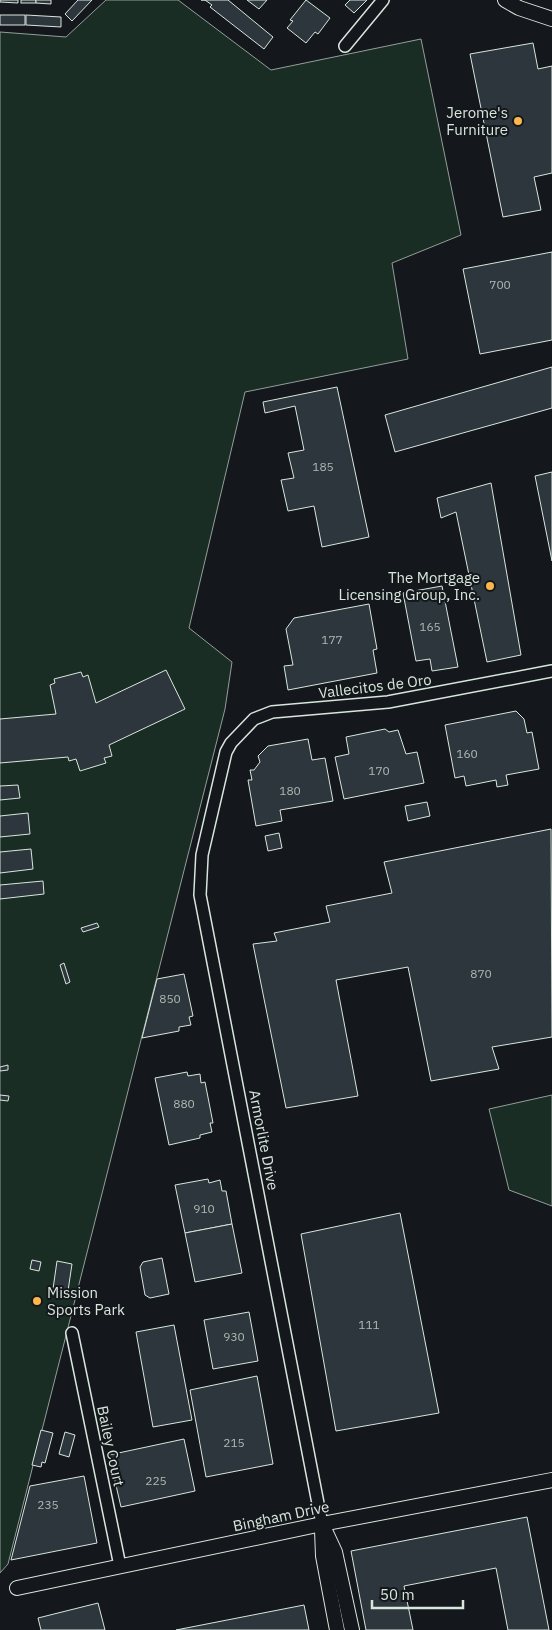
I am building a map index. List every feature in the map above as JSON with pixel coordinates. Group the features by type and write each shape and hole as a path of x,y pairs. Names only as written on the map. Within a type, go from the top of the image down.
{"street":[{"path":"345,46 383,0"},
{"path":"505,0 520,8 552,19"},
{"name":"Vallecitos de Oro","path":"226,762 226,752 231,743 254,719 272,712 388,702 552,671"},
{"name":"Armorlite Drive","path":"226,762 202,855 200,895 322,1524 322,1556 338,1630"},
{"name":"Bailey Court","path":"72,1333 120,1566"},
{"name":"Bingham Drive","path":"17,1588 322,1524 552,1480"},
{"name":"Armorlite Drive","path":"322,1524 335,1552 352,1630"}],"green space":[{"path":"106,0 178,0 271,70 421,39 461,235 392,263 408,359 245,392 189,628 232,662 225,709 8,1564 0,1573 0,32 66,37"},
{"path":"552,1095 552,1206 509,1190 489,1109"}],"building":[{"path":"0,0 18,0 18,3 0,2"},
{"path":"21,0 36,0 36,3 21,3"},
{"path":"36,0 51,0 51,4 36,3"},
{"path":"78,0 92,0 72,21 65,14"},
{"path":"205,0 228,0 273,37 264,49 210,7 212,5"},
{"path":"247,0 267,0 259,9"},
{"path":"306,0 330,18 318,34 315,32 306,43 287,28 293,21 290,20"},
{"path":"350,0 367,0 354,13 345,5"},
{"path":"0,15 25,15 25,25 0,25"},
{"path":"26,15 61,17 61,27 26,25"},
{"name":"Jerome's Furniture","path":"533,43 538,69 552,66 552,173 534,177 541,210 503,217 470,54"},
{"path":"552,252 552,340 480,354 463,269"},
{"path":"552,367 552,408 395,452 385,415"},
{"path":"337,387 369,537 322,547 314,506 288,511 281,480 294,478 288,453 304,450 295,406 265,413 263,402"},
{"path":"552,472 552,561 535,476"},
{"name":"The Mortgage Licensing Group, Inc.","path":"491,483 521,655 487,662 456,512 441,518 437,498"},
{"path":"442,586 458,667 432,671 430,659 416,661 403,593"},
{"path":"369,604 377,649 373,650 377,673 288,690 284,666 293,665 286,629 294,618"},
{"path":"166,670 185,709 109,745 112,756 104,758 106,763 80,771 76,759 69,761 68,757 0,763 0,719 56,714 50,685 55,683 54,679 81,672 83,677 88,675 96,703"},
{"path":"516,711 524,719 527,733 532,732 539,769 506,775 508,785 497,787 496,780 466,786 464,776 455,778 445,725"},
{"path":"385,729 389,732 398,730 406,754 417,752 424,783 344,799 335,757 349,754 346,737"},
{"path":"308,739 312,760 325,758 333,801 280,810 282,821 256,826 248,780 252,780 250,770 254,770 260,762 258,756 268,746"},
{"path":"18,785 20,798 0,800 0,786"},
{"path":"427,802 430,816 408,821 405,806"},
{"path":"28,813 30,834 0,837 0,816"},
{"path":"551,829 552,1037 492,1047 499,1069 431,1081 408,967 336,980 358,1096 286,1108 253,944 277,941 274,933 330,922 326,906 392,893 384,862"},
{"path":"279,833 282,848 268,851 265,836"},
{"path":"31,849 33,869 0,873 0,852"},
{"path":"43,881 44,894 0,899 0,885"},
{"path":"97,923 99,927 83,932 81,928"},
{"path":"64,963 70,982 66,984 60,965"},
{"path":"184,974 193,1016 189,1017 191,1025 179,1027 179,1031 142,1038 157,979"},
{"path":"8,1065 8,1070 0,1071 0,1067"},
{"path":"187,1072 188,1076 200,1074 201,1083 205,1082 213,1123 210,1123 212,1132 200,1135 200,1138 169,1145 155,1078"},
{"path":"0,1095 9,1096 8,1101 0,1100"},
{"path":"208,1179 209,1183 220,1180 222,1191 226,1191 232,1224 185,1233 175,1185"},
{"path":"400,1213 439,1413 336,1431 301,1234"},
{"path":"232,1224 242,1273 195,1282 185,1233"},
{"path":"162,1258 169,1294 150,1298 145,1295 140,1267 143,1262"},
{"path":"32,1260 41,1262 39,1271 30,1269"},
{"path":"57,1261 72,1264 68,1291 53,1289"},
{"path":"249,1312 258,1361 213,1369 204,1320"},
{"path":"174,1325 192,1420 153,1427 136,1332"},
{"path":"257,1376 273,1464 206,1477 190,1390"},
{"path":"41,1430 53,1433 45,1463 42,1462 41,1467 32,1465"},
{"path":"65,1432 75,1435 69,1457 59,1454"},
{"path":"184,1439 195,1491 121,1507 109,1455"},
{"path":"84,1476 97,1543 11,1560 30,1486"},
{"path":"527,1517 549,1630 508,1630 496,1568 404,1586 413,1630 366,1630 351,1551"},
{"path":"98,1603 105,1630 41,1630 38,1618"},
{"path":"304,1605 309,1630 176,1630"}],"place":[{"name":"Jerome's Furniture","path":"518,121"},
{"name":"The Mortgage Licensing Group, Inc.","path":"490,586"},
{"name":"Mission Sports Park","path":"37,1301"}]}
